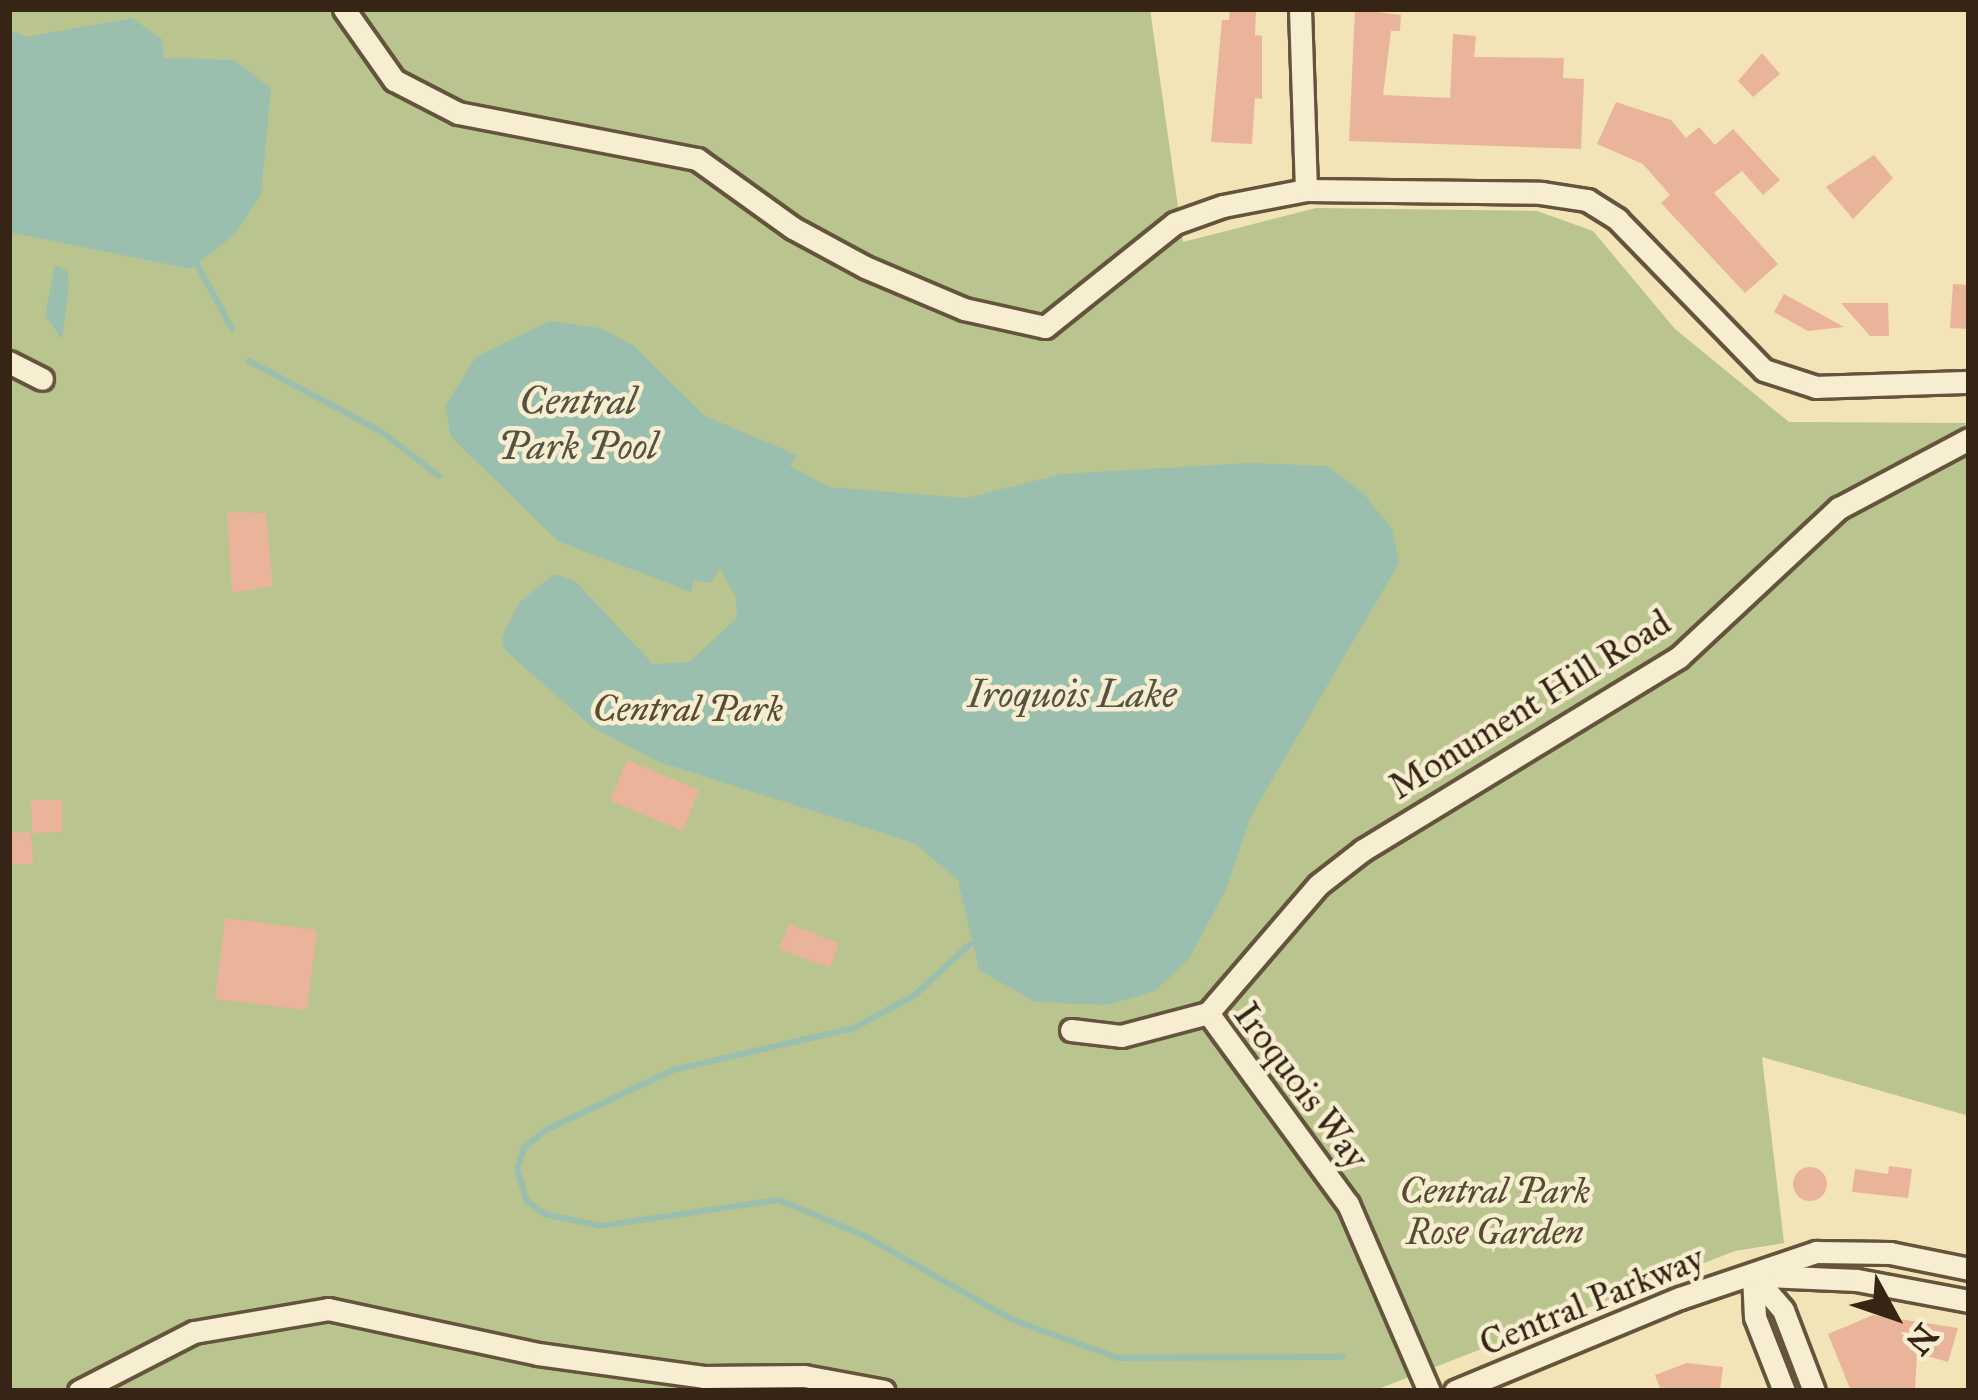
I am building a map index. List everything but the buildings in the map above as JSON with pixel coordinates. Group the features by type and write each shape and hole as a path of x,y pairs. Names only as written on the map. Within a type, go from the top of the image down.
{"street":[{"path":"344,9 394,80 458,113 697,159 793,228 865,267 964,308 1045,327 1175,223 1306,190 1587,200 1617,219 1764,370 1816,387 1969,382"},
{"path":"1300,9 1306,190"},
{"path":"9,362 42,379"},
{"name":"Monument Hill Road","path":"1208,1013 1318,885 1363,850 1679,657 1839,508 1969,439"},
{"name":"Iroquois Way","path":"1071,1030 1121,1036 1208,1013 1348,1204 1429,1391"},
{"name":"Central Parkway","path":"1455,1391 1816,1252 1890,1253 1969,1269"},
{"path":"1753,1275 1755,1317 1784,1391"},
{"path":"1753,1275 1783,1310 1814,1391"},
{"name":"Central Parkway","path":"1753,1275 1857,1280 1969,1301"},
{"path":"79,1391 194,1331 328,1309 538,1354 703,1376 804,1376 884,1391"}],"green space":[{"name":"Central Park","path":"9,9 1150,9 1183,242 1316,208 1537,211 1593,231 1675,329 1789,422 1969,423 1969,1116 1762,1057 1784,1243 1735,1251 1373,1391 9,1391"}],"water":[{"path":"132,18 162,39 164,58 234,60 271,88 261,194 235,234 191,269 9,232 9,30 27,37"},
{"path":"55,265 67,270 69,283 62,339 45,316"},
{"name":"Iroquois Lake","path":"549,321 600,328 633,345 705,416 797,455 790,466 829,487 966,498 1062,474 1250,463 1327,466 1364,494 1392,529 1399,563 1251,816 1226,889 1189,959 1155,991 1107,1005 1035,1002 979,970 958,880 914,843 659,762 592,727 505,650 502,637 519,603 554,574 575,581 653,664 689,662 737,618 736,597 720,569 710,583 694,580 691,592 558,541 451,437 445,406 476,357"}],"waterway":[{"path":"197,264 232,329"},
{"path":"249,361 382,432 439,476"},
{"path":"970,944 915,995 854,1028 673,1070 546,1130 524,1148 517,1169 527,1201 545,1214 600,1226 779,1200 863,1235 1011,1319 1118,1358 1343,1357"}],"water label":[{"name":"Central Park Pool","path":"578,424"}],"park label":[{"name":"Central Park Rose Garden","path":"1495,1212"}]}
